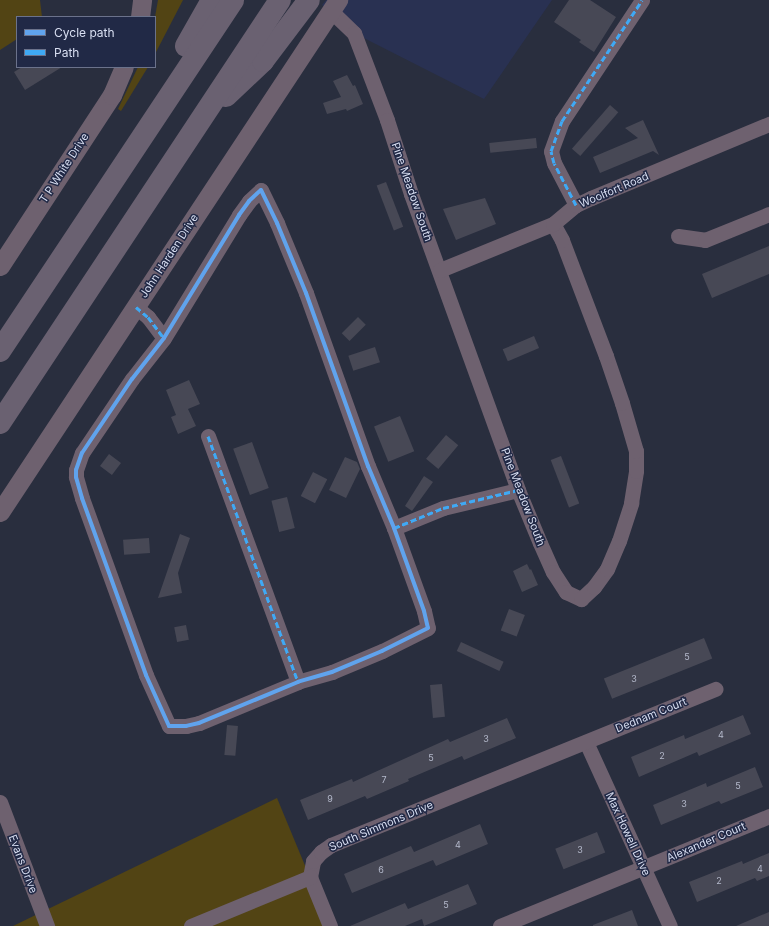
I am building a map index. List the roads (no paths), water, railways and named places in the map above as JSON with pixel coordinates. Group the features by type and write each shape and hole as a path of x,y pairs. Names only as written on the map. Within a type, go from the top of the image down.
{"highway":[{"path":"126,160 212,0"},
{"path":"0,351 233,0"},
{"path":"0,423 280,0"},
{"path":"199,122 263,61 308,0"}],"street":[{"path":"140,16 142,0"},
{"path":"576,205 554,163 551,151 562,121 642,0"},
{"name":"Pine Meadow South","path":"335,5 354,33 518,490 553,572 566,592 581,599 594,587 607,569 619,541 631,503 636,471 636,451 606,356 562,240 553,224"},
{"name":"John Harden Drive","path":"0,512 335,5"},
{"name":"T P White Drive","path":"0,266 112,95 124,68"},
{"name":"Woolfort Road","path":"440,270 553,224 576,205 769,124"},
{"path":"261,190 277,223 306,293 368,466 394,528 424,611 428,628 339,669 298,682 199,722 186,726 169,726 146,675 82,498 76,477 82,453 132,379 164,338 239,215 249,201 261,190"},
{"path":"678,236 705,240 769,214"},
{"path":"136,307 148,317 164,338"},
{"path":"208,436 298,682"},
{"path":"394,528 443,508 518,490"},
{"name":"Dednam Court","path":"586,742 716,689"},
{"name":"Max Howell Drive","path":"586,742 670,926"},
{"name":"South Simmons Drive","path":"310,877 313,861 321,852 331,845 586,742"},
{"name":"Evans Drive","path":"0,802 47,926"},
{"name":"Alexander Court","path":"500,926 769,816"},
{"path":"192,926 310,877 330,926"}]}
